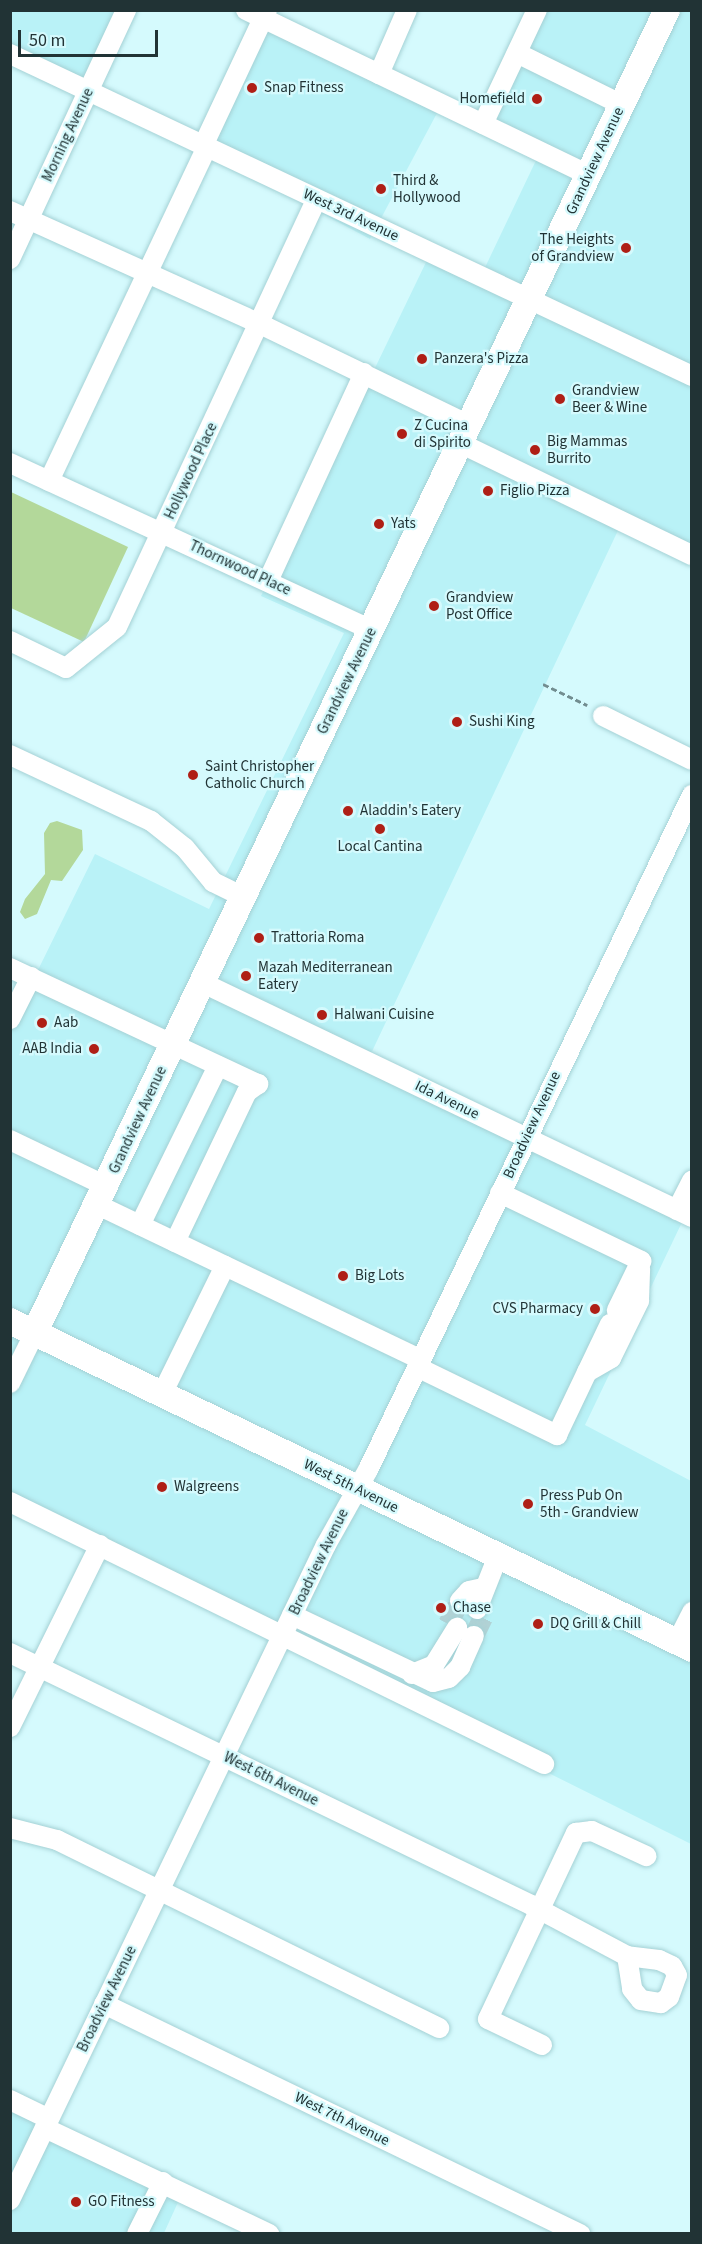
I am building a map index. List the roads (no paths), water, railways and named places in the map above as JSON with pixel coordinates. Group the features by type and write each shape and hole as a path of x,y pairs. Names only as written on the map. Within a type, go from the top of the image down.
{"main road":[{"name":"Grandview Avenue","path":"35,1332 531,299 667,10"},
{"name":"West 5th Avenue","path":"10,1321 161,1396 684,1646"}],"street":[{"name":"Morning Avenue","path":"10,259 126,10"},
{"path":"378,74 407,10"},
{"path":"483,124 537,10"},
{"path":"49,481 205,147 258,13 378,74 589,175"},
{"path":"517,53 622,105"},
{"name":"West 3rd Avenue","path":"10,54 692,376"},
{"name":"Hollywood Place","path":"10,641 66,668 117,627 317,199"},
{"path":"10,212 147,272 364,373 465,434 692,555"},
{"path":"268,581 364,373"},
{"name":"Thornwood Place","path":"10,464 371,630"},
{"path":"600,713 692,760"},
{"path":"10,755 151,821 185,848 213,882 244,897"},
{"name":"Broadview Avenue","path":"10,2200 692,795"},
{"path":"10,968 258,1084 258,1098 181,1245"},
{"path":"10,1019 31,977"},
{"name":"Ida Avenue","path":"203,983 684,1214"},
{"path":"140,1225 218,1066"},
{"path":"10,1140 102,1196 140,1225 557,1435 641,1261"},
{"path":"684,1214 692,1181"},
{"path":"500,1193 641,1261"},
{"path":"587,1372 611,1358 639,1301 641,1261"},
{"path":"161,1396 225,1266"},
{"name":"Grandview Avenue","path":"10,1383 35,1332"},
{"path":"10,1502 544,1764"},
{"path":"10,1726 100,1545"},
{"path":"472,1607 469,1591 483,1588 498,1556"},
{"path":"684,1646 692,1612"},
{"path":"292,1615 412,1674 433,1682 449,1678 460,1667 461,1630 436,1649 412,1674"},
{"name":"West 6th Avenue","path":"10,1653 535,1907 627,1956"},
{"path":"10,1828 57,1840 439,2028"},
{"path":"542,2045 488,2019 535,1907 576,1833 592,1831 646,1856"},
{"name":"West 7th Avenue","path":"104,2004 580,2234"},
{"path":"10,2100 47,2123 269,2234"},
{"path":"137,2234 163,2182"}],"tunnel":[{"path":"448,1624 460,1601"},
{"path":"474,1636 485,1613"}],"place":[{"name":"Snap Fitness","path":"252,88"},
{"name":"Homefield","path":"537,99"},
{"name":"Third & Hollywood","path":"381,189"},
{"name":"The Heights of Grandview","path":"626,248"},
{"name":"Panzera's Pizza","path":"422,359"},
{"name":"Grandview Beer & Wine","path":"560,399"},
{"name":"Z Cucina di Spirito","path":"402,434"},
{"name":"Big Mammas Burrito","path":"535,450"},
{"name":"Figlio Pizza","path":"488,491"},
{"name":"Yats","path":"379,524"},
{"name":"Grandview Post Office","path":"434,606"},
{"name":"Sushi King","path":"457,722"},
{"name":"Saint Christopher Catholic Church","path":"193,775"},
{"name":"Aladdin's Eatery","path":"348,811"},
{"name":"Local Cantina","path":"380,829"},
{"name":"Trattoria Roma","path":"259,938"},
{"name":"Mazah Mediterranean Eatery","path":"246,976"},
{"name":"Halwani Cuisine","path":"322,1015"},
{"name":"Aab","path":"42,1023"},
{"name":"AAB India","path":"94,1049"},
{"name":"Big Lots","path":"343,1276"},
{"name":"CVS Pharmacy","path":"595,1309"},
{"name":"Walgreens","path":"162,1487"},
{"name":"Press Pub On 5th - Grandview","path":"528,1504"},
{"name":"Chase","path":"441,1608"},
{"name":"DQ Grill & Chill","path":"538,1624"},
{"name":"GO Fitness","path":"76,2202"}]}
